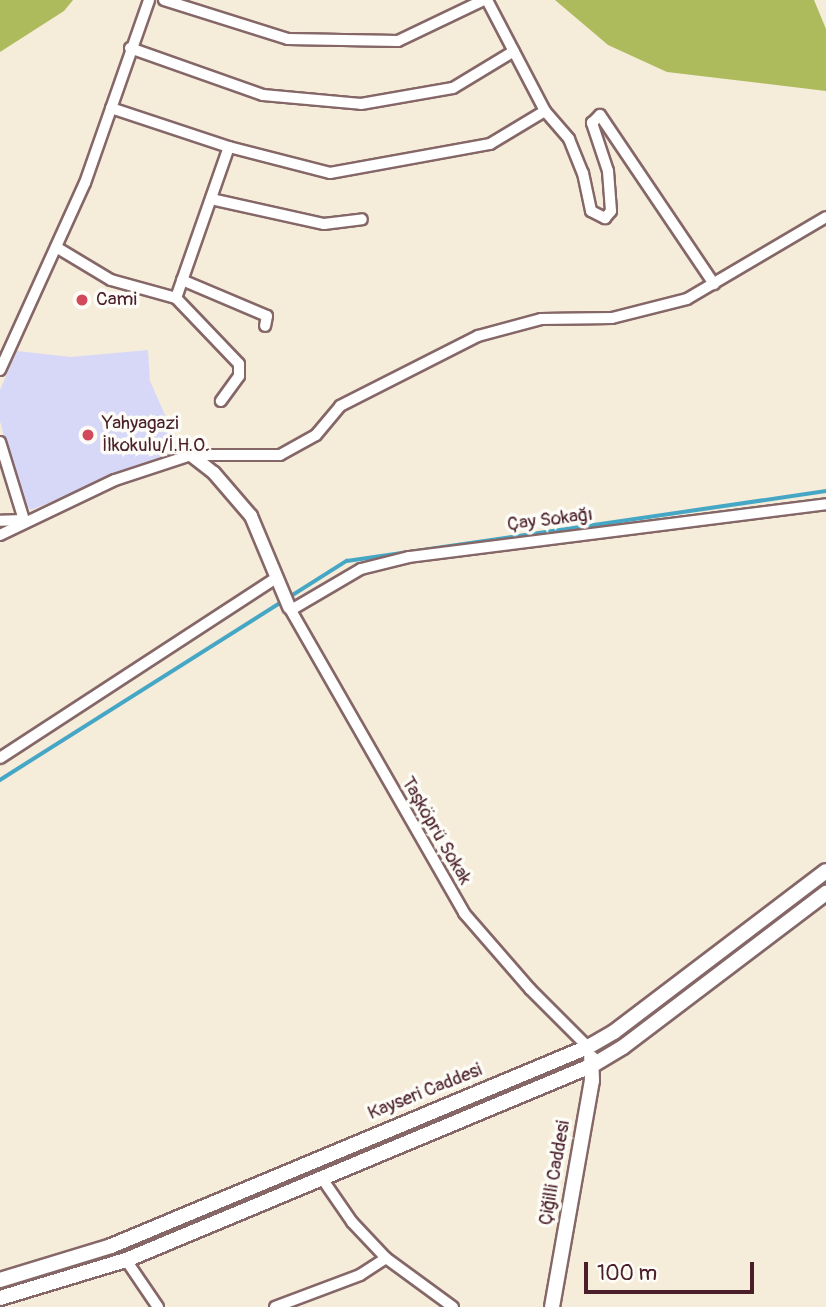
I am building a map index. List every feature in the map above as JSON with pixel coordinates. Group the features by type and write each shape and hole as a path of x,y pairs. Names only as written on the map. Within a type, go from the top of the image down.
{"main road":[{"name":"Kayseri Caddesi","path":"0,1280 111,1246 588,1047 614,1032 826,871"},
{"name":"Kayseri Caddesi","path":"0,1298 126,1260 593,1065 623,1047 826,893"},
{"name":"Çiğilli Caddesi","path":"552,1307 593,1065 588,1047"}],"street":[{"path":"0,370 85,183 149,0"},
{"path":"163,0 288,38 398,41 485,0 545,111 569,139 583,173 588,207 602,218 611,211 608,171 592,123 596,117 605,117 642,180 714,284"},
{"path":"130,48 263,95 361,104 453,88 514,51"},
{"path":"111,108 229,147 330,173 490,144 545,111"},
{"path":"176,298 229,147"},
{"path":"211,198 324,224 362,219"},
{"path":"0,535 24,520 115,480 191,455 280,455 316,435 340,406 478,336 541,319 612,318 688,299 826,217"},
{"path":"56,247 111,280 176,298 239,364 239,376 222,401"},
{"path":"183,280 267,316 265,326"},
{"path":"0,442 24,520"},
{"path":"191,455 214,473 251,516 290,608"},
{"name":"Çay Sokağı","path":"290,608 361,569 409,557 826,504"},
{"path":"0,522 24,520"},
{"path":"0,758 276,578"},
{"name":"Taşköprü Sokak","path":"290,608 464,913 530,989 588,1047"},
{"path":"321,1177 352,1222 386,1258 453,1307"},
{"path":"275,1307 360,1275 386,1258"},
{"path":"126,1260 158,1307"}],"shaded area":[{"name":"Yahyagazi İlkokulu/İ.H.O.","path":"148,350 150,381 180,449 31,510 20,500 0,421 0,390 17,351 71,357"}],"green space":[{"path":"0,0 73,0 64,11 0,52"},
{"path":"555,0 814,0 826,29 826,91 667,72 608,45"}],"waterway":[{"path":"0,780 347,561 826,491"}],"place":[{"name":"Cami","path":"82,300"},
{"name":"Yahyagazi İlkokulu/İ.H.O.","path":"88,435"}]}
